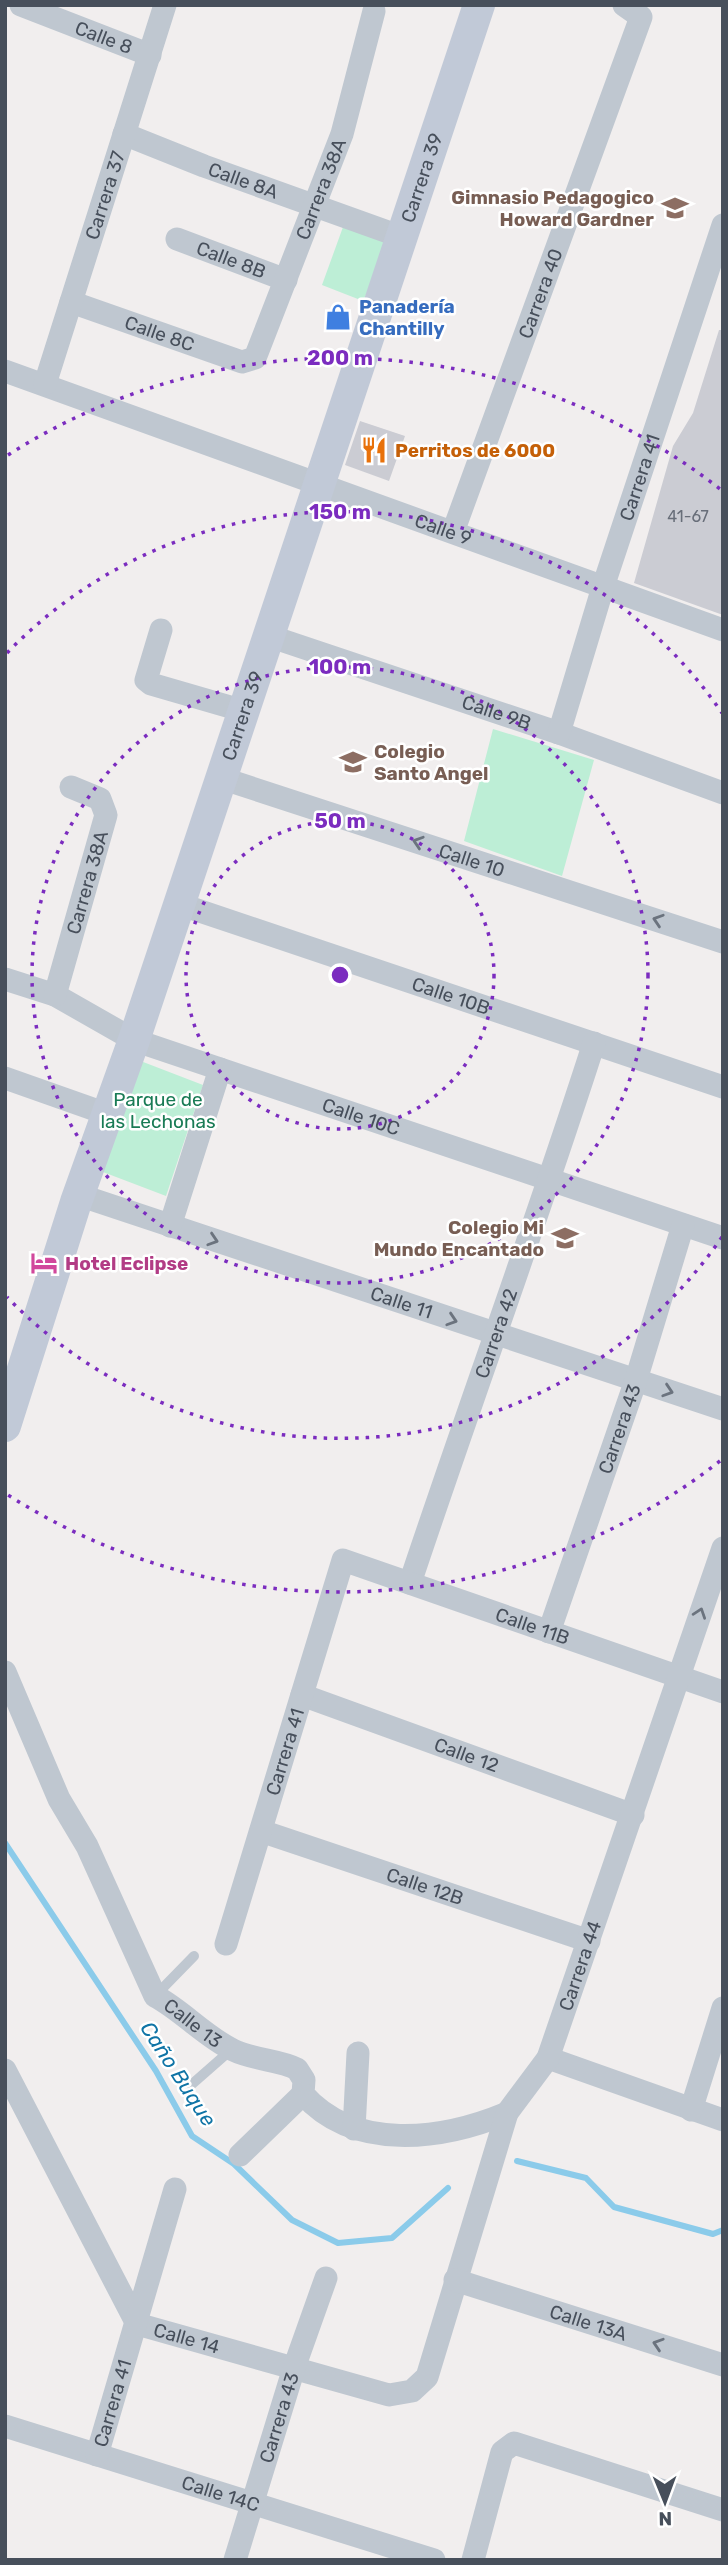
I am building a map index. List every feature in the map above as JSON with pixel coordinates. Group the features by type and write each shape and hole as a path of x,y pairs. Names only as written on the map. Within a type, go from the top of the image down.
{"street":[{"name":"Calle 8","path":"21,5 150,55"},
{"name":"Carrera 37","path":"45,384 165,5"},
{"name":"Carrera 39","path":"5,1426 79,1195 134,1040 479,5"},
{"name":"Carrera 38A","path":"250,361 255,358 316,208 342,134 374,11"},
{"name":"Carrera 40","path":"453,533 632,11"},
{"name":"Calle 8A","path":"124,134 316,208 402,237"},
{"name":"Carrera 41","path":"559,733 603,587 716,276 723,225"},
{"name":"Calle 8B","path":"177,239 286,280"},
{"name":"Calle 8C","path":"71,302 242,362 250,361"},
{"name":"Calle 9","path":"5,371 723,630"},
{"path":"161,630 146,680 151,684 244,711"},
{"name":"Calle 9B","path":"269,636 559,733 723,793"},
{"name":"Calle 10","path":"221,778 723,942"},
{"name":"Carrera 38A","path":"55,995 106,816 100,799 71,787"},
{"name":"Calle 10B","path":"179,904 723,1087"},
{"name":"Calle 10C","path":"5,979 55,995 134,1040 723,1238"},
{"name":"Carrera 42","path":"410,1583 494,1333 550,1180 594,1043"},
{"path":"170,1226 220,1069"},
{"path":"5,1078 107,1114"},
{"name":"Calle 11","path":"79,1195 723,1409"},
{"name":"Carrera 43","path":"549,1632 636,1380 683,1225"},
{"name":"Carrera 44","path":"427,2377 454,2280 507,2113 548,2058 723,1548"},
{"name":"Carrera 41","path":"226,1944 343,1560"},
{"name":"Calle 11B","path":"343,1560 723,1692"},
{"name":"Calle 13","path":"5,1672 59,1799 87,1846 155,1996 176,2007 206,2034 232,2049 260,2061 294,2067 304,2080 303,2094 321,2112 354,2129 421,2135 465,2128 507,2113"},
{"name":"Calle 12","path":"302,1695 633,1815"},
{"name":"Calle 12B","path":"261,1831 589,1941"},
{"path":"691,2110 723,2008"},
{"path":"354,2129 358,2053"},
{"path":"548,2058 723,2120"},
{"name":"Calle 14","path":"5,2070 137,2324 389,2395 412,2391 427,2377"},
{"path":"240,2155 303,2094"},
{"name":"Carrera 41","path":"97,2455 175,2189"},
{"name":"Carrera 43","path":"235,2560 294,2368 326,2278"},
{"name":"Calle 13A","path":"454,2280 723,2365"},
{"name":"Calle 14C","path":"5,2426 434,2560"},
{"path":"473,2560 502,2452 514,2443 723,2511"}],"lane":[{"path":"155,1996 194,1956"},
{"path":"191,2085 232,2049"}],"green space":[{"path":"343,227 391,241 363,301 322,285"},
{"path":"493,729 594,760 562,876 464,841"},
{"name":"Parque de las Lechonas","path":"138,1060 203,1085 166,1196 103,1172"}],"building":[{"path":"719,330 723,330 723,615 634,583 673,446 693,413"},
{"name":"Perritos de 6000","path":"360,421 405,436 389,481 345,465"}],"waterway":[{"name":"Caño Buque","path":"5,1843 156,2071 192,2136 234,2164 292,2220 338,2243 392,2238 448,2188"},
{"name":"Caño Buque","path":"517,2161 586,2178 614,2207 713,2234 723,2230"}],"place":[{"name":"Gimnasio Pedagogico Howard Gardner","path":"675,208"},
{"name":"Panadería Chantilly","path":"338,317"},
{"name":"Perritos de 6000","path":"374,450"},
{"name":"Colegio Santo Angel","path":"353,762"},
{"name":"Colegio Mi Mundo Encantado","path":"565,1238"},
{"name":"Hotel Eclipse","path":"44,1263"}]}
